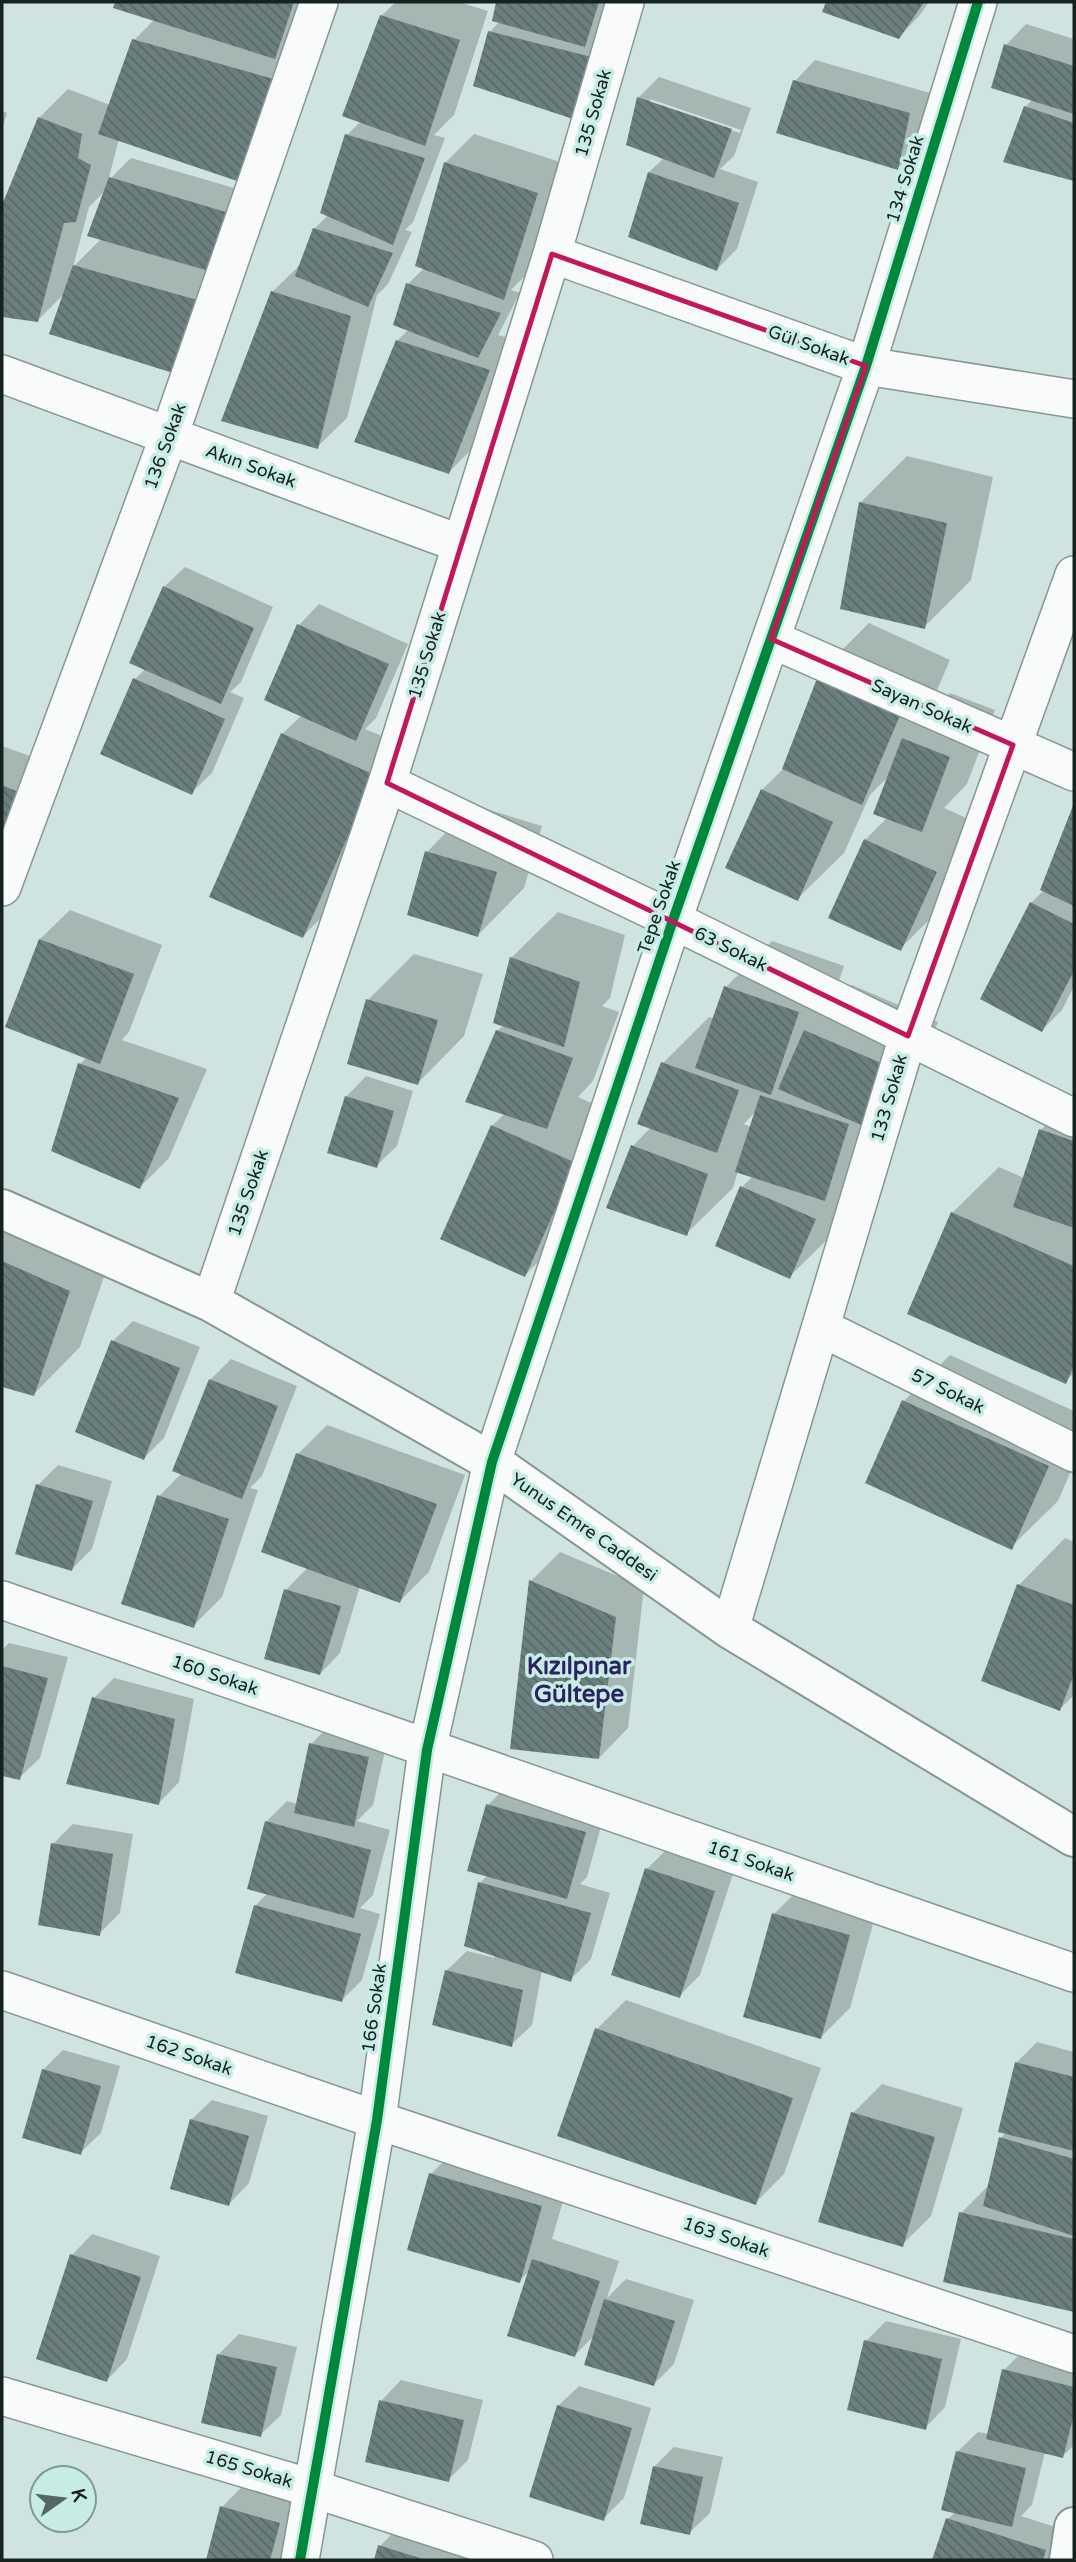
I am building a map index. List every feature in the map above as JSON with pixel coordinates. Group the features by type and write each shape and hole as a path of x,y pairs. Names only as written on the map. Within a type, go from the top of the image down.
{"street":[{"name":"136 Sokak","path":"2,887 169,436 320,2"},
{"name":"135 Sokak","path":"211,1302 387,783 552,254 625,2"},
{"name":"134 Sokak","path":"866,366 978,2"},
{"name":"Gül Sokak","path":"552,254 866,366 1074,399"},
{"name":"Tepe Sokak","path":"492,1462 673,920 866,366"},
{"name":"Akın Sokak","path":"2,374 461,544"},
{"name":"133 Sokak","path":"730,1629 908,1036 1074,575"},
{"name":"Sayan Sokak","path":"771,639 1074,772"},
{"name":"63 Sokak","path":"387,783 673,920 1074,1118"},
{"name":"Yunus Emre Caddesi","path":"2,1209 211,1302 492,1462 730,1629 1074,1837"},
{"name":"57 Sokak","path":"822,1328 1074,1453"},
{"name":"166 Sokak","path":"300,2560 377,2120 427,1750 492,1462"},
{"name":"160 Sokak","path":"2,1600 427,1750"},
{"name":"161 Sokak","path":"427,1750 1074,1973"},
{"name":"162 Sokak","path":"2,1990 377,2120"},
{"name":"163 Sokak","path":"377,2120 1074,2354"},
{"name":"165 Sokak","path":"2,2396 311,2488 534,2560"},
{"path":"1069,2560 1074,2527"}],"highlighted area":[{"path":"552,254 866,366 771,639 1013,745 908,1036 387,783"}],"building":[{"path":"115,2 294,2 275,59 113,8"},
{"path":"496,2 599,2 585,47 492,21"},
{"path":"826,2 924,2 899,39 822,12"},
{"path":"380,15 460,40 425,146 342,116"},
{"path":"488,31 596,58 576,120 473,86"},
{"path":"132,39 281,81 246,184 98,134"},
{"path":"1004,44 1074,66 1074,114 991,88"},
{"path":"793,80 910,113 898,170 776,133"},
{"path":"637,97 732,129 714,178 626,145"},
{"path":"1024,106 1074,123 1074,181 1003,162"},
{"path":"38,117 82,134 78,158 91,165 76,222 64,223 38,322 2,317 2,205"},
{"path":"345,134 425,158 393,245 320,213"},
{"path":"444,162 538,193 504,300 415,266"},
{"path":"648,172 739,203 717,271 628,237"},
{"path":"109,177 229,213 209,271 87,236"},
{"path":"313,228 393,253 368,307 295,276"},
{"path":"73,265 201,301 173,373 49,334"},
{"path":"406,283 501,313 478,358 393,325"},
{"path":"271,291 351,316 318,449 221,421"},
{"path":"396,340 490,370 449,474 354,442"},
{"path":"859,502 947,523 925,629 840,609"},
{"path":"163,586 254,628 221,704 129,663"},
{"path":"297,624 389,664 356,741 264,700"},
{"path":"821,668 904,706 862,805 782,769"},
{"path":"133,678 225,719 192,795 100,754"},
{"path":"281,733 375,775 303,938 209,897"},
{"path":"902,738 950,757 922,832 873,814"},
{"path":"2,785 16,791 2,833"},
{"path":"761,789 833,822 798,901 725,868"},
{"path":"1074,803 1074,906 1040,890"},
{"path":"864,839 937,872 901,951 828,918"},
{"path":"425,851 497,872 478,937 407,915"},
{"path":"1030,902 1074,924 1074,971 1042,1032 980,999"},
{"path":"39,939 134,974 100,1064 5,1027"},
{"path":"510,957 580,982 564,1047 493,1023"},
{"path":"724,986 799,1012 771,1095 695,1068"},
{"path":"366,999 438,1020 418,1085 347,1064"},
{"path":"496,1030 573,1058 547,1129 465,1102"},
{"path":"804,1030 893,1068 868,1128 778,1089"},
{"path":"661,1062 739,1090 717,1153 637,1124"},
{"path":"78,1063 179,1098 140,1189 51,1151"},
{"path":"760,1095 849,1124 825,1201 735,1172"},
{"path":"345,1096 394,1111 377,1168 327,1153"},
{"path":"491,1125 576,1163 525,1277 440,1239"},
{"path":"1039,1129 1074,1141 1074,1228 1013,1207"},
{"path":"631,1145 708,1174 687,1236 606,1208"},
{"path":"740,1186 816,1219 790,1279 715,1246"},
{"path":"951,1212 1074,1266 1074,1365 1066,1384 907,1314"},
{"path":"2,1261 70,1291 34,1396 2,1387"},
{"path":"111,1340 180,1368 144,1460 75,1432"},
{"path":"209,1379 278,1406 242,1499 172,1471"},
{"path":"902,1400 1049,1466 1012,1550 865,1483"},
{"path":"296,1453 437,1504 400,1603 261,1552"},
{"path":"36,1484 93,1501 72,1571 15,1554"},
{"path":"157,1495 229,1519 194,1628 121,1604"},
{"path":"529,1580 616,1617 599,1759 510,1749"},
{"path":"1017,1584 1074,1605 1074,1674 1060,1711 981,1681"},
{"path":"284,1589 341,1606 320,1675 264,1659"},
{"path":"2,1666 48,1678 20,1780 2,1776"},
{"path":"92,1697 175,1719 159,1805 66,1784"},
{"path":"309,1743 369,1757 354,1827 294,1813"},
{"path":"486,1804 586,1832 567,1899 467,1871"},
{"path":"265,1821 371,1850 354,1918 247,1889"},
{"path":"51,1843 113,1854 100,1936 38,1925"},
{"path":"645,1868 715,1891 680,1998 611,1975"},
{"path":"478,1882 591,1913 571,1982 464,1946"},
{"path":"254,1905 361,1934 342,2002 235,1973"},
{"path":"772,1913 850,1935 821,2039 743,2017"},
{"path":"445,1970 523,1990 512,2047 432,2025"},
{"path":"595,2028 793,2098 756,2205 557,2136"},
{"path":"1015,2062 1074,2077 1074,2151 998,2132"},
{"path":"42,2069 101,2086 81,2155 22,2138"},
{"path":"851,2112 935,2137 903,2247 818,2222"},
{"path":"190,2119 249,2136 229,2206 170,2189"},
{"path":"999,2137 1074,2159 1074,2236 983,2206"},
{"path":"429,2173 542,2206 520,2283 407,2250"},
{"path":"959,2212 1074,2239 1074,2312 943,2282"},
{"path":"70,2254 141,2277 107,2382 36,2359"},
{"path":"532,2259 600,2281 575,2357 507,2336"},
{"path":"604,2299 675,2321 654,2386 584,2365"},
{"path":"864,2340 942,2359 926,2430 847,2410"},
{"path":"217,2354 277,2367 261,2437 201,2423"},
{"path":"1002,2369 1074,2387 1074,2414 1063,2458 986,2439"},
{"path":"379,2400 464,2420 449,2482 365,2462"},
{"path":"557,2405 632,2428 604,2521 529,2497"},
{"path":"956,2451 1026,2468 1012,2527 941,2510"},
{"path":"653,2466 703,2477 690,2535 640,2524"},
{"path":"220,2506 280,2523 270,2560 206,2560"},
{"path":"946,2518 1046,2550 1043,2560 932,2560"},
{"path":"378,2545 426,2560 374,2560"}],"cycle path":[{"path":"300,2560 377,2120 427,1750 492,1462 673,920 866,366 978,2"}],"district":[{"name":"Kızılpınar Gültepe","path":"579,1680"}]}
